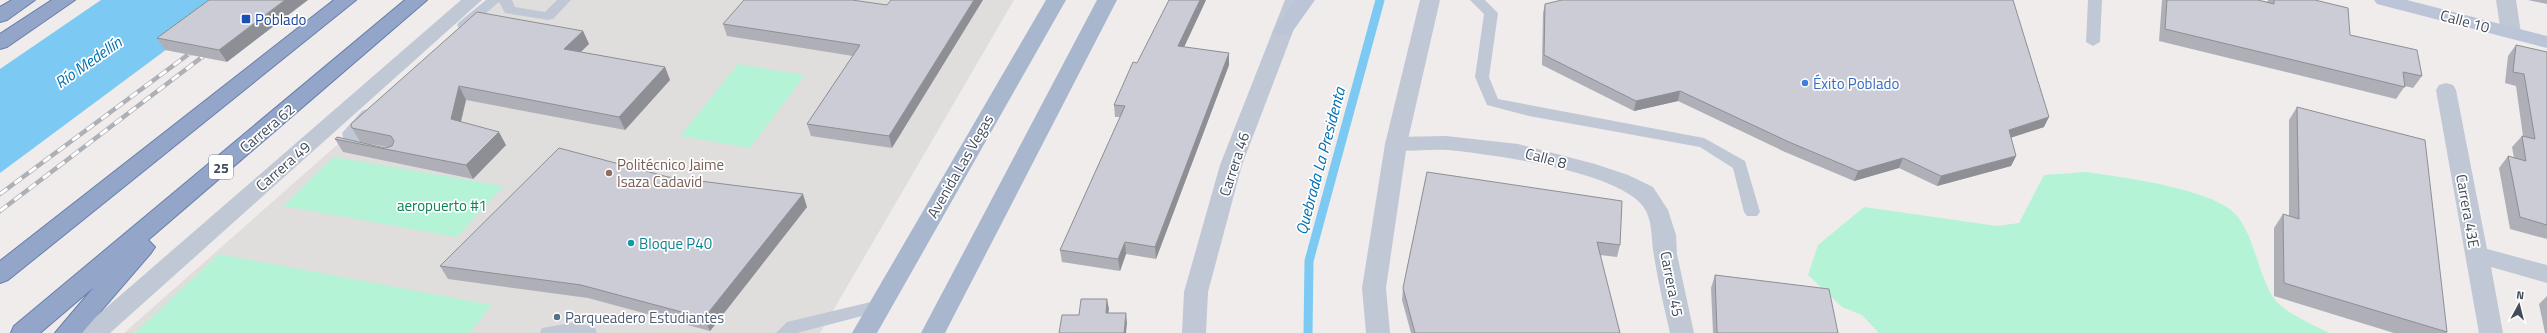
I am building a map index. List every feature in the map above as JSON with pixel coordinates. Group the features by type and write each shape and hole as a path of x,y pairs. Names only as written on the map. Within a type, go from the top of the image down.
{"highway":[{"path":"0,16 25,0"},
{"path":"0,43 66,0"},
{"path":"0,274 346,0"},
{"name":"Carrera 62","path":"23,333 191,193 417,0"},
{"path":"67,333 191,193"}],"main road":[{"name":"Avenida Las Vegas","path":"864,333 1056,0"},
{"path":"933,333 1107,0"},
{"path":"1283,31 1305,0"},
{"name":"Calle 10","path":"2384,0 2547,42"}],"street":[{"name":"Carrera 49","path":"94,333 472,0"},
{"name":"Carrera 46","path":"1194,333 1196,292 1231,165 1295,0"},
{"path":"1378,333 1374,288 1396,144 1430,0"},
{"path":"2506,0 2511,33"},
{"name":"Carrera 43E","path":"2446,90 2491,333"},
{"name":"Calle 8","path":"1396,144 1446,143 1518,151 1620,180 1645,193 1657,210 1664,235"},
{"name":"Carrera 45","path":"1664,235 1665,254 1682,333"},
{"path":"2476,254 2547,274"}],"lane":[{"path":"419,65 494,0"},
{"path":"505,0 510,10 548,16 564,0"},
{"path":"1477,0 1491,13 1482,77 1492,102 1529,111 1659,132 1704,143 1740,165 1752,212"},
{"path":"2093,42 2095,0"},
{"path":"379,103 349,134 352,147 379,152"},
{"path":"784,333 793,327 879,306"},
{"path":"548,333 576,328 589,333"}],"shaded area":[{"name":"Politécnico Jaime Isaza Cadavid","path":"501,0 1014,0 820,333 124,333"}],"green space":[{"path":"738,64 805,75 750,148 680,136"},
{"name":"aeropuerto #1","path":"334,157 503,186 457,237 283,206"},
{"path":"2086,172 2167,186 2211,199 2227,207 2238,217 2244,226 2268,288 2277,303 2299,318 2329,333 1879,333 1862,315 1842,307 1808,275 1818,245 1864,207 1997,226 2019,223 2044,175"},
{"path":"219,254 492,305 469,333 135,333"}],"water":[{"name":"Río Medellín","path":"101,0 233,0 0,173 0,69"}],"building":[{"path":"209,0 285,0 219,50 157,38"},
{"path":"744,0 852,0 887,5 891,0 974,0 889,136 807,124 860,45 723,24"},
{"path":"1169,0 1200,0 1178,46 1229,53 1155,247 1125,242 1118,259 1060,250 1125,106 1114,105 1133,62 1137,63"},
{"name":"Éxito Poblado","path":"1562,0 2013,0 2049,117 2009,130 2016,156 1941,176 1903,158 1858,171 1789,142 1680,91 1636,101 1544,55 1545,4"},
{"path":"2167,0 2258,0 2274,4 2274,0 2315,0 2348,8 2350,35 2417,50 2422,76 2403,72 2405,87 2165,29"},
{"path":"477,12 583,31 564,49 665,67 619,117 459,86 451,119 499,132 466,165 335,139 337,137 385,148 392,146 394,141 391,136 352,128 351,124"},
{"path":"2516,45 2547,52 2547,225 2520,217 2508,156 2526,161 2522,136 2535,139 2524,74 2513,72"},
{"path":"2297,107 2425,140 2447,332 2284,283 2283,214 2299,219"},
{"name":"Bloque P40","path":"559,148 668,177 803,194 704,318 581,285 440,266"},
{"path":"1427,172 1622,201 1620,245 1597,242 1620,333 1415,333 1403,288"},
{"path":"1715,275 1829,289 1838,333 1718,333"},
{"path":"1081,299 1107,299 1106,313 1126,313 1124,333 1059,333 1062,315 1079,315"}],"waterway":[{"name":"Quebrada La Presidenta","path":"1308,333 1309,261 1380,0"}],"railway":[{"path":"0,194 197,48"},
{"path":"0,211 210,51"}],"place":[{"name":"Poblado","path":"246,19"},
{"name":"Éxito Poblado","path":"1805,83"},
{"name":"Politécnico Jaime Isaza Cadavid","path":"609,173"},
{"name":"Bloque P40","path":"631,243"},
{"name":"Parqueadero Estudiantes","path":"557,317"}]}
